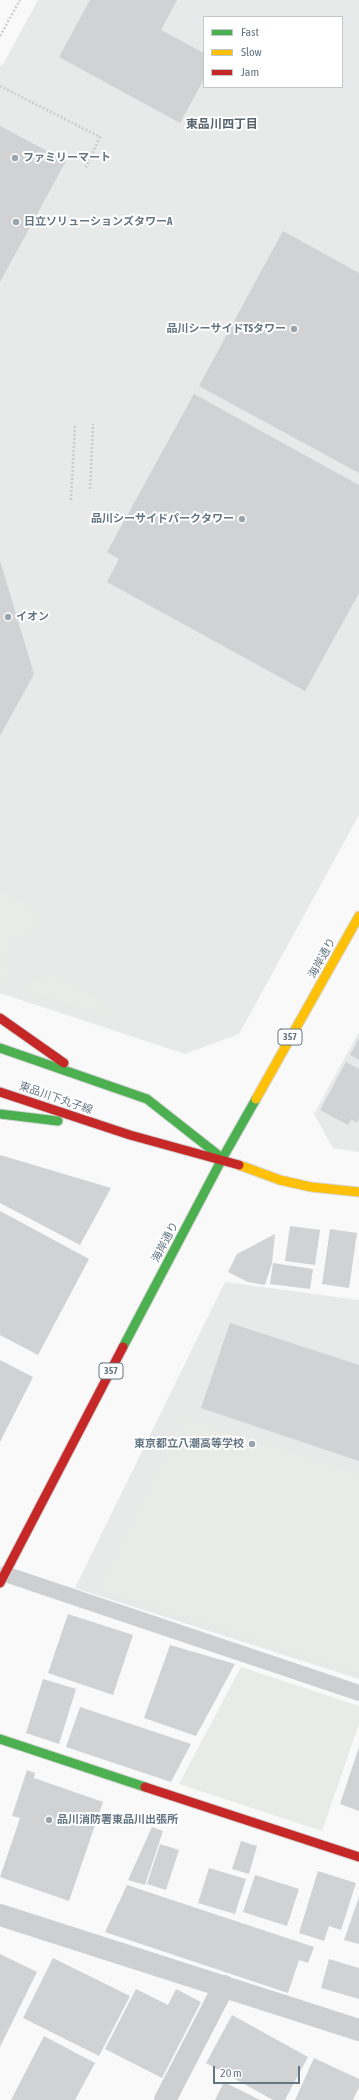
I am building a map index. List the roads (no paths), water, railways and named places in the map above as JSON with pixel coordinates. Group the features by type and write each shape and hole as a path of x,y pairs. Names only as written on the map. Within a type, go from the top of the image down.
{"main road":[{"name":"海岸通り","path":"2,1578 222,1159 359,916"},
{"path":"0,1018 81,1075"},
{"path":"0,1048 147,1099 222,1159"},
{"name":"東品川下丸子線","path":"0,1092 105,1127"},
{"path":"0,1114 105,1127 222,1159 280,1180 310,1187 359,1192"},
{"path":"0,1739 359,1857"}],"street":[{"path":"0,1915 359,2030"},
{"path":"165,2100 224,1986"}],"lane":[{"path":"2,1578 359,1693"}],"place":[{"name":"ファミリーマート","path":"15,158"},
{"name":"日立ソリューションズタワーA","path":"16,222"},
{"name":"品川シーサイドTSタワー","path":"294,329"},
{"name":"品川シーサイドパークタワー","path":"242,519"},
{"name":"イオン","path":"8,617"},
{"name":"東京都立八潮高等学校","path":"252,1444"},
{"name":"品川消防署東品川出張所","path":"49,1820"}],"district":[{"name":"東品川四丁目","path":"222,124"}]}
